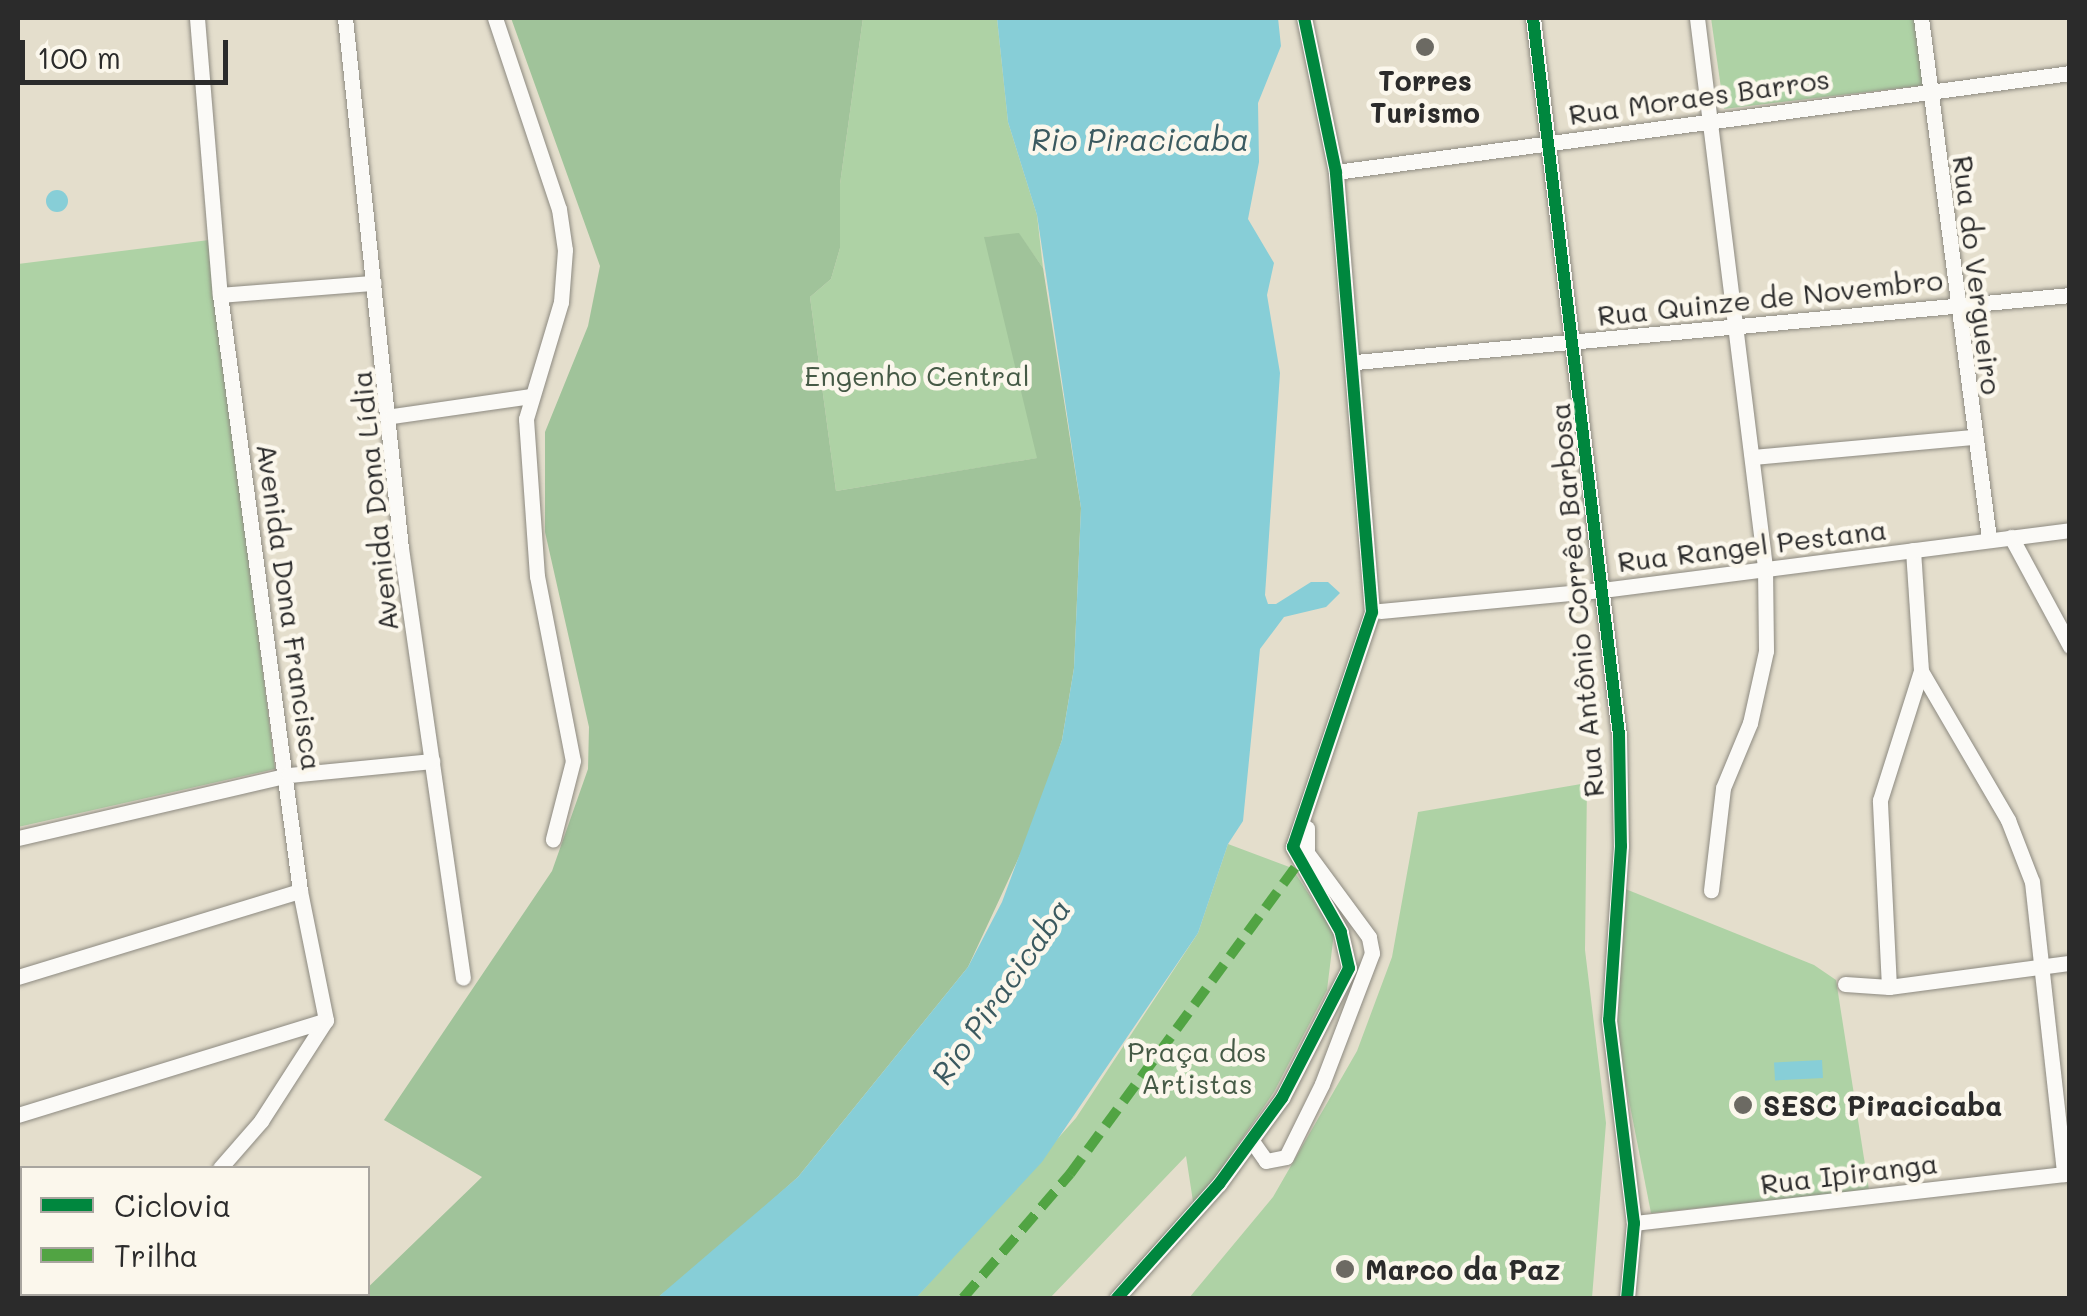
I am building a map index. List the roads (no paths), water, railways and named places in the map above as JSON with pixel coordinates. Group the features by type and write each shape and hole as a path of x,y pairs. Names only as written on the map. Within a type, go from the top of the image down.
{"street":[{"name":"Avenida Dona Francisca","path":"197,18 220,295 288,775 300,891 326,1020"},
{"name":"Avenida Dona Lídia","path":"345,18 392,416 401,548 463,978"},
{"path":"495,18 559,208 566,250 562,302 526,419 537,576 573,761 552,838"},
{"path":"1117,1298 1252,1140 1290,1087 1349,968 1341,932 1293,847 1376,605 1336,172 1304,18"},
{"name":"Rua Antônio Corrêa Barbosa","path":"1533,18 1576,342 1619,735 1621,826 1609,1020 1634,1223 1627,1298"},
{"path":"1697,18 1765,567 1766,651 1750,722 1723,788 1711,890"},
{"name":"Rua do Vergueiro","path":"1921,18 1989,539"},
{"name":"Rua Moraes Barros","path":"1336,172 2070,74"},
{"path":"220,295 374,283"},
{"name":"Rua Quinze de Novembro","path":"1356,362 1737,330 1956,303 2070,295"},
{"path":"392,416 530,396"},
{"path":"1752,457 1973,437"},
{"name":"Rua Rangel Pestana","path":"1376,605 1602,590 2070,530"},
{"path":"2011,537 2070,646"},
{"path":"1889,987 1880,800 1921,672 1913,550"},
{"path":"1252,1140 1266,1161 1286,1157 1317,1096 1372,953 1369,937 1303,838 1376,605"},
{"path":"1921,672 2023,857 2042,967 2067,1174"},
{"path":"18,838 288,775 432,760"},
{"path":"18,977 300,891"},
{"path":"1845,984 1889,987 2070,963"},
{"path":"18,1114 326,1020"},
{"path":"222,1166 261,1121 326,1020"},
{"path":"1290,1087 1306,1083 1317,1096"},
{"name":"Rua Ipiranga","path":"1634,1223 2067,1174"}],"water":[{"name":"Rio Piracicaba","path":"997,18 1278,18 1281,46 1258,103 1259,162 1248,219 1274,263 1267,295 1280,373 1265,595 1268,604 1276,604 1311,582 1328,582 1340,593 1326,607 1284,617 1260,649 1243,821 1228,844 1198,933 1042,1162 916,1298 657,1298 798,1177 968,967 1002,902 1062,740 1074,668 1081,508 1037,215 1008,122"},
{"path":"57,190 65,193 65,209 57,212 49,209 46,201 49,193"},
{"path":"1822,1060 1823,1078 1775,1080 1774,1063"}],"place":[{"name":"Torres Turismo","path":"1425,47"},
{"name":"SESC Piracicaba","path":"1743,1105"},
{"name":"Marco da Paz","path":"1345,1269"}],"park label":[{"name":"Engenho Central","path":"917,375"},
{"name":"Praça dos Artistas","path":"1197,1067"}]}
